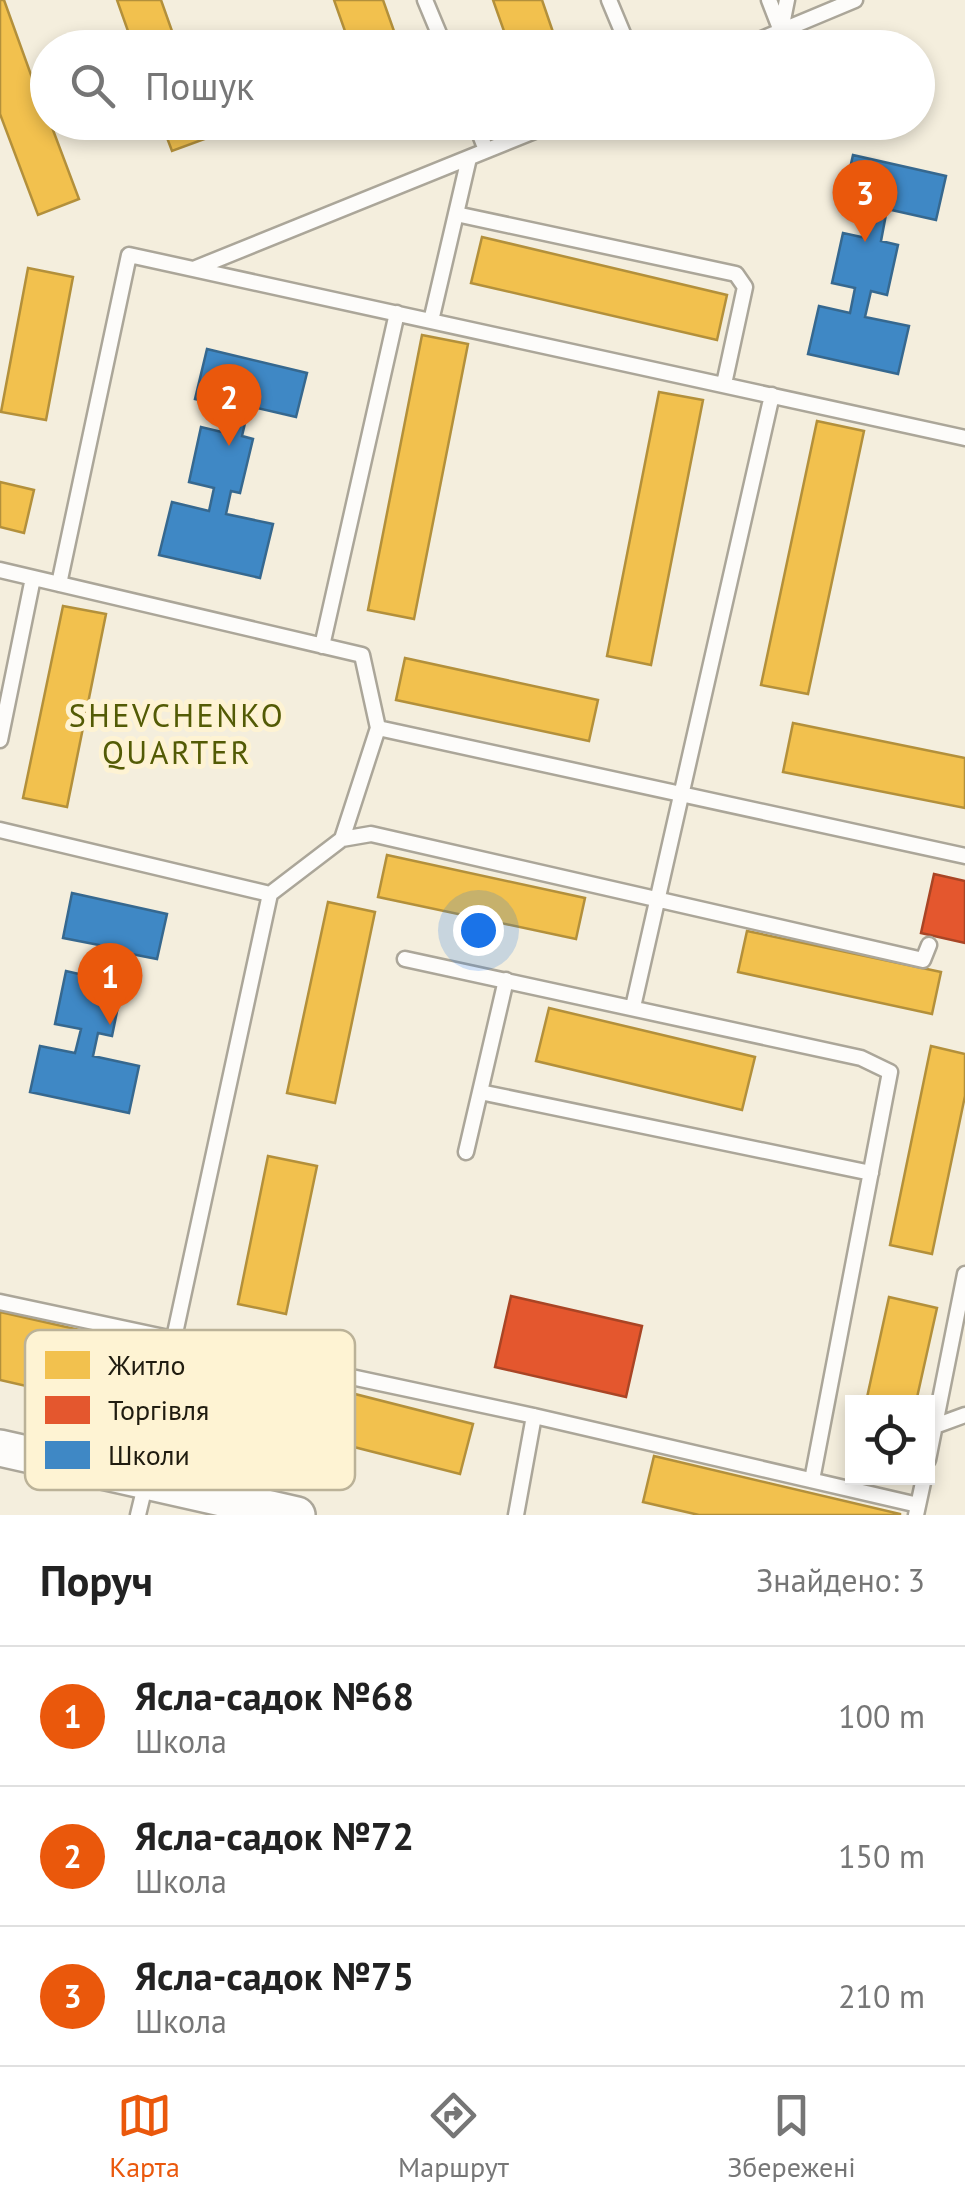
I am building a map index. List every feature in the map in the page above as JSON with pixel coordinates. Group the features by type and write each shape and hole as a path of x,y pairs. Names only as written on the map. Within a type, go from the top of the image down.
{"street":[{"path":"0,1448 25,1457"},
{"path":"142,1498 297,1515"}],"lane":[{"path":"425,0 437,30"},
{"path":"610,0 622,30"},
{"path":"769,0 781,30"},
{"path":"781,30 787,0"},
{"path":"783,30 854,0"},
{"path":"482,140 486,150"},
{"path":"193,269 511,140"},
{"path":"432,321 469,158"},
{"path":"456,214 736,274 744,288 724,384"},
{"path":"59,584 129,255 965,438"},
{"path":"322,646 397,314"},
{"path":"633,1007 772,395"},
{"path":"0,570 362,655 378,728 342,839"},
{"path":"0,740 33,578"},
{"path":"378,728 965,856"},
{"path":"0,830 270,894"},
{"path":"176,1330 270,894 342,839 371,834 924,960 929,945"},
{"path":"405,959 861,1058 890,1072 812,1480"},
{"path":"466,1152 506,980"},
{"path":"480,1092 870,1173"},
{"path":"935,1421 965,1274"},
{"path":"0,1302 135,1330"},
{"path":"355,1377 812,1480 918,1510 923,1485"},
{"path":"935,1426 965,1415"},
{"path":"516,1515 534,1416"}],"building: Житло":[{"path":"0,0 4,0 30,72 30,140 57,140 79,199 38,215 0,114"},
{"path":"117,0 161,0 172,30 128,30"},
{"path":"334,0 383,0 394,30 345,30"},
{"path":"493,0 542,0 552,30 504,30"},
{"path":"168,140 202,140 172,151"},
{"path":"482,237 727,295 717,340 471,283"},
{"path":"28,268 73,277 46,420 1,412"},
{"path":"422,335 468,344 414,619 368,610"},
{"path":"659,392 703,400 651,665 607,656"},
{"path":"817,421 864,431 808,694 761,685"},
{"path":"0,482 34,490 24,533 0,527"},
{"path":"63,606 106,614 67,807 23,798"},
{"path":"405,658 598,700 589,741 396,700"},
{"path":"793,723 965,758 965,808 783,772"},
{"path":"387,855 585,898 576,939 378,897"},
{"path":"328,902 375,912 335,1103 287,1093"},
{"path":"747,931 941,972 932,1014 738,972"},
{"path":"549,1008 755,1057 742,1110 536,1061"},
{"path":"931,1046 965,1054 965,1096 932,1254 890,1245"},
{"path":"268,1156 317,1166 286,1314 238,1304"},
{"path":"889,1297 937,1308 918,1395 868,1395"},
{"path":"0,1312 80,1330 25,1330 25,1386 0,1380"},
{"path":"355,1394 473,1424 460,1474 355,1447"},
{"path":"654,1456 900,1515 699,1515 643,1502"}],"building: Торгівля":[{"path":"934,874 965,881 965,943 921,933"},
{"path":"511,1296 642,1326 626,1397 495,1367"}],"building: Школи":[{"path":"853,155 946,176 936,220 887,209 881,241 898,245 887,295 871,291 865,317 909,326 898,374 808,354 819,306 850,313 855,288 832,283 843,233 866,238 873,206 843,199"},
{"path":"207,349 307,373 296,417 249,406 242,436 253,439 240,493 231,491 226,514 273,524 260,578 159,555 172,502 209,511 214,488 189,482 201,427 226,433 232,407 195,399"},
{"path":"72,893 167,914 157,959 116,951 110,979 123,982 112,1036 98,1033 93,1056 139,1066 129,1113 30,1092 40,1046 75,1053 81,1029 55,1024 66,971 92,977 99,945 63,938"}],"place":[{"name":"Ясла-садок №75","path":"865,242"},
{"name":"Ясла-садок №72","path":"229,446"},
{"name":"Ясла-садок №68","path":"110,1025"}],"district":[{"name":"SHEVCHENKO QUARTER","path":"177,734"}]}
